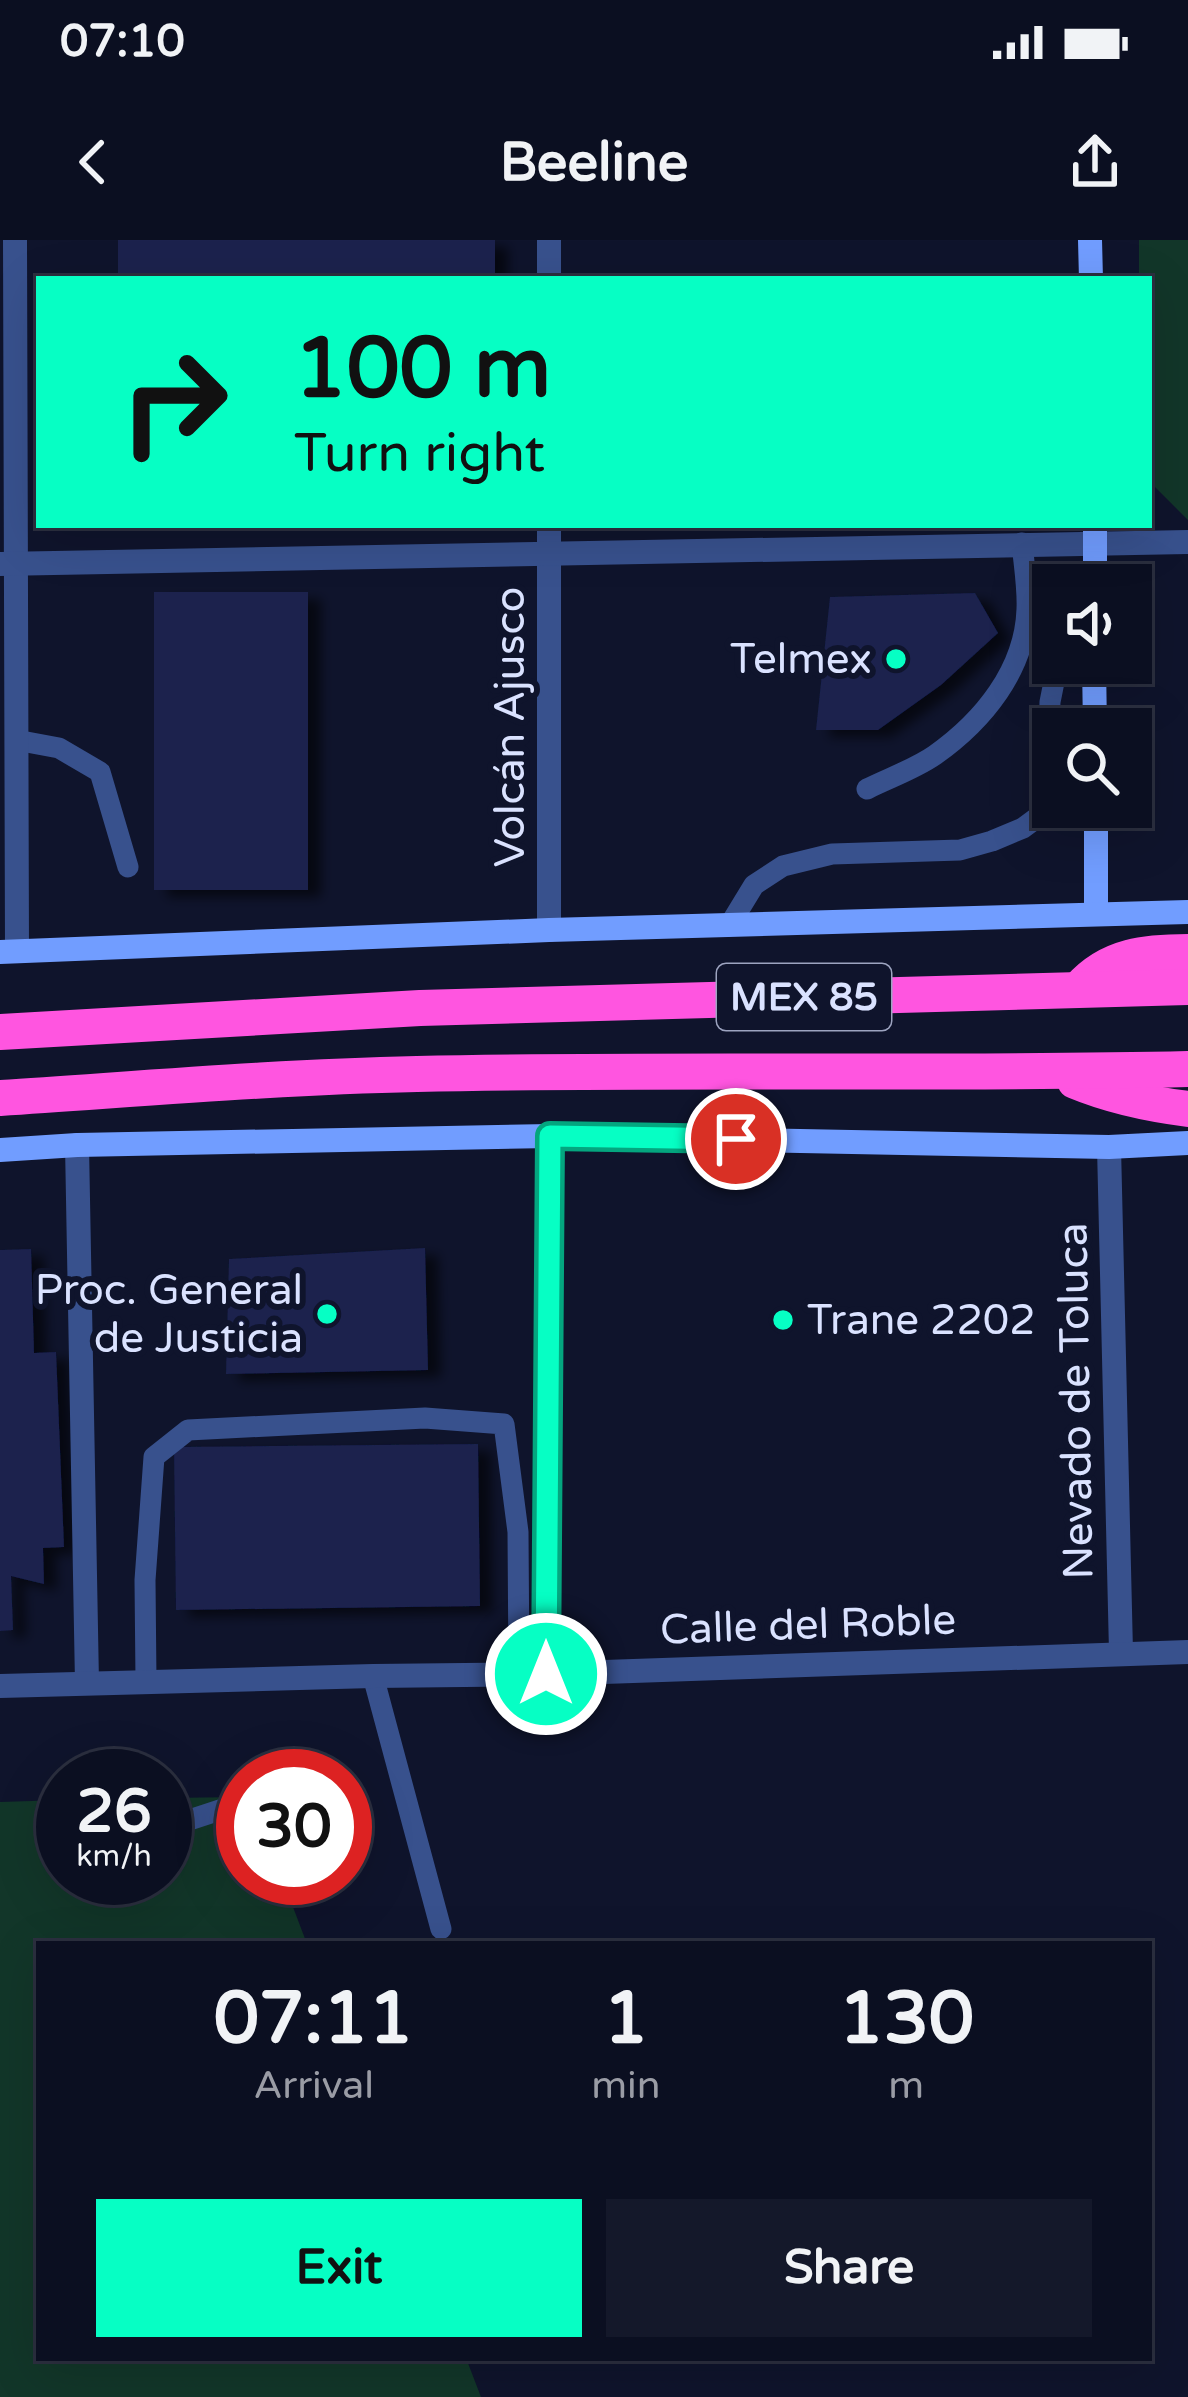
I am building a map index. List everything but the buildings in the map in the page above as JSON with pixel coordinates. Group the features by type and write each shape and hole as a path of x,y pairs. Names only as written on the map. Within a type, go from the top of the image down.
{"highway":[{"path":"1080,988 1105,966 1132,956 1188,952"},
{"name":"MEX 85","path":"0,1032 419,1008 1188,987"},
{"name":"MEX 85","path":"0,1098 420,1074 1188,1069"},
{"path":"1055,1072 1100,1092 1188,1109"}],"street":[{"path":"15,240 8,564 16,740 8,951 1188,912"},
{"path":"549,240 549,276"},
{"path":"1090,240 1090,276"},
{"name":"Volcán Ajusco","path":"549,528 549,930"},
{"path":"8,564 1022,543 1096,535 1188,542"},
{"path":"1096,828 1096,914"},
{"path":"546,1674 550,1136"},
{"path":"0,1150 550,1136 1109,1147 1188,1143"},
{"path":"77,1145 87,1683"},
{"name":"Nevado de Toluca","path":"1109,1147 1121,1652"},
{"name":"Calle del Roble","path":"0,1686 518,1675 1188,1652"}],"lane":[{"path":"867,789 933,756 994,699 1024,640 1027,608 1022,543"},
{"path":"729,926 754,885 782,866 832,854 960,850 1023,828 1042,814 1048,796 1054,684"},
{"path":"16,740 59,748 100,772 128,867"},
{"path":"146,1682 146,1580 154,1457 188,1430 424,1418 504,1424 518,1532 518,1675"},
{"path":"373,1676 440,1929"}],"green space":[{"path":"1139,240 1188,240 1188,520 1152,484 1152,276 1139,276"},
{"path":"216,1797 216,1905 292,1905 306,1941 36,1941 36,2361 467,2361 481,2397 0,2397 0,1802 36,1801 36,1905 192,1905 192,1798"}],"place":[{"name":"Telmex","path":"896,659"},
{"name":"Proc. General de Justicia","path":"327,1314"},
{"name":"Trane 2202","path":"783,1320"}],"route":[{"path":"546,1674 550,1136 736,1139"}]}
